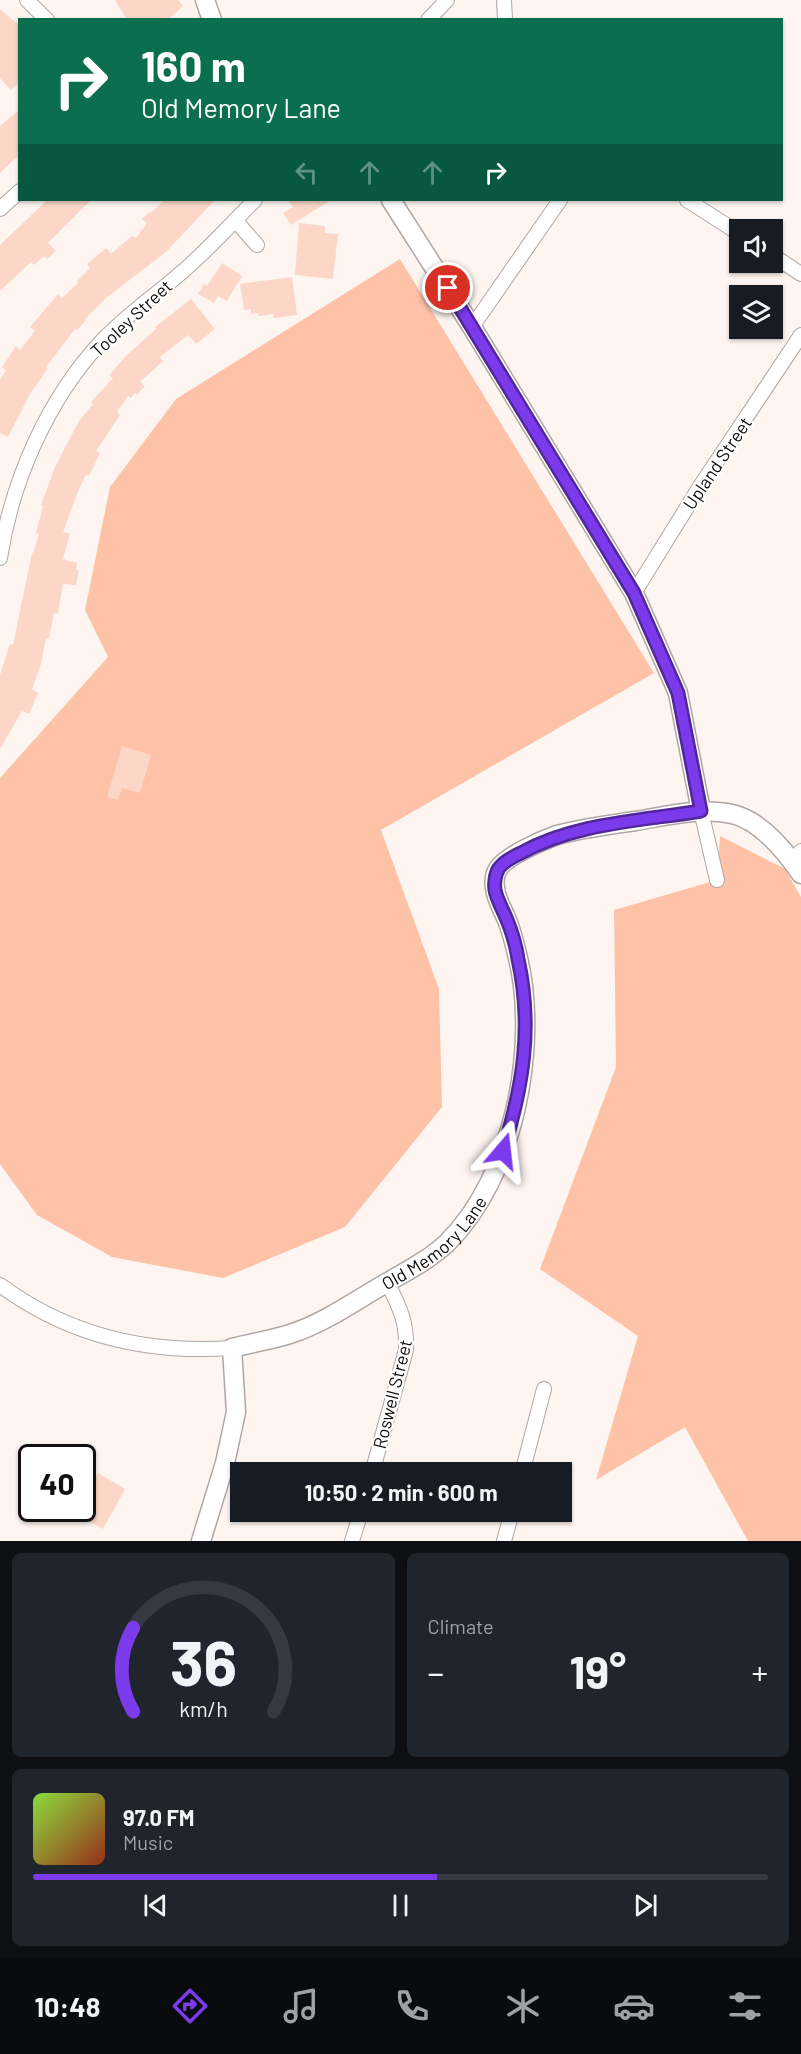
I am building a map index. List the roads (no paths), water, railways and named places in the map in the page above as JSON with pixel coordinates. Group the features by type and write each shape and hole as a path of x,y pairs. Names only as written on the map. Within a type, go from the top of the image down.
{"street":[{"path":"27,0 45,18"},
{"path":"205,0 211,18"},
{"path":"430,18 447,0"},
{"path":"504,0 505,18"},
{"path":"0,209 18,193"},
{"name":"Tooley Street","path":"0,558 7,522 23,472 45,424 71,381 102,341 191,265 254,201"},
{"path":"392,201 472,327 634,593 678,693 717,880"},
{"path":"472,327 559,201"},
{"path":"689,201 729,227"},
{"path":"235,220 257,245"},
{"path":"783,262 801,274"},
{"name":"Upland Street","path":"634,593 699,488 801,335"},
{"path":"701,811 734,814 756,826 798,862"},
{"name":"Old Memory Lane","path":"0,1285 56,1319 116,1340 160,1348 188,1350 232,1348 291,1334 329,1317 425,1259 445,1245 467,1218 491,1178 503,1151 516,1108 524,1062 524,990 511,932 495,890 495,876 498,869 506,861 555,836 578,830 701,811"},
{"name":"Roswell Street","path":"375,1462 406,1350 407,1331 402,1312 387,1282"},
{"path":"201,1541 225,1463 236,1412 232,1348"},
{"path":"525,1462 544,1389"},
{"path":"352,1541 358,1522"},
{"path":"504,1541 509,1522"}]}
